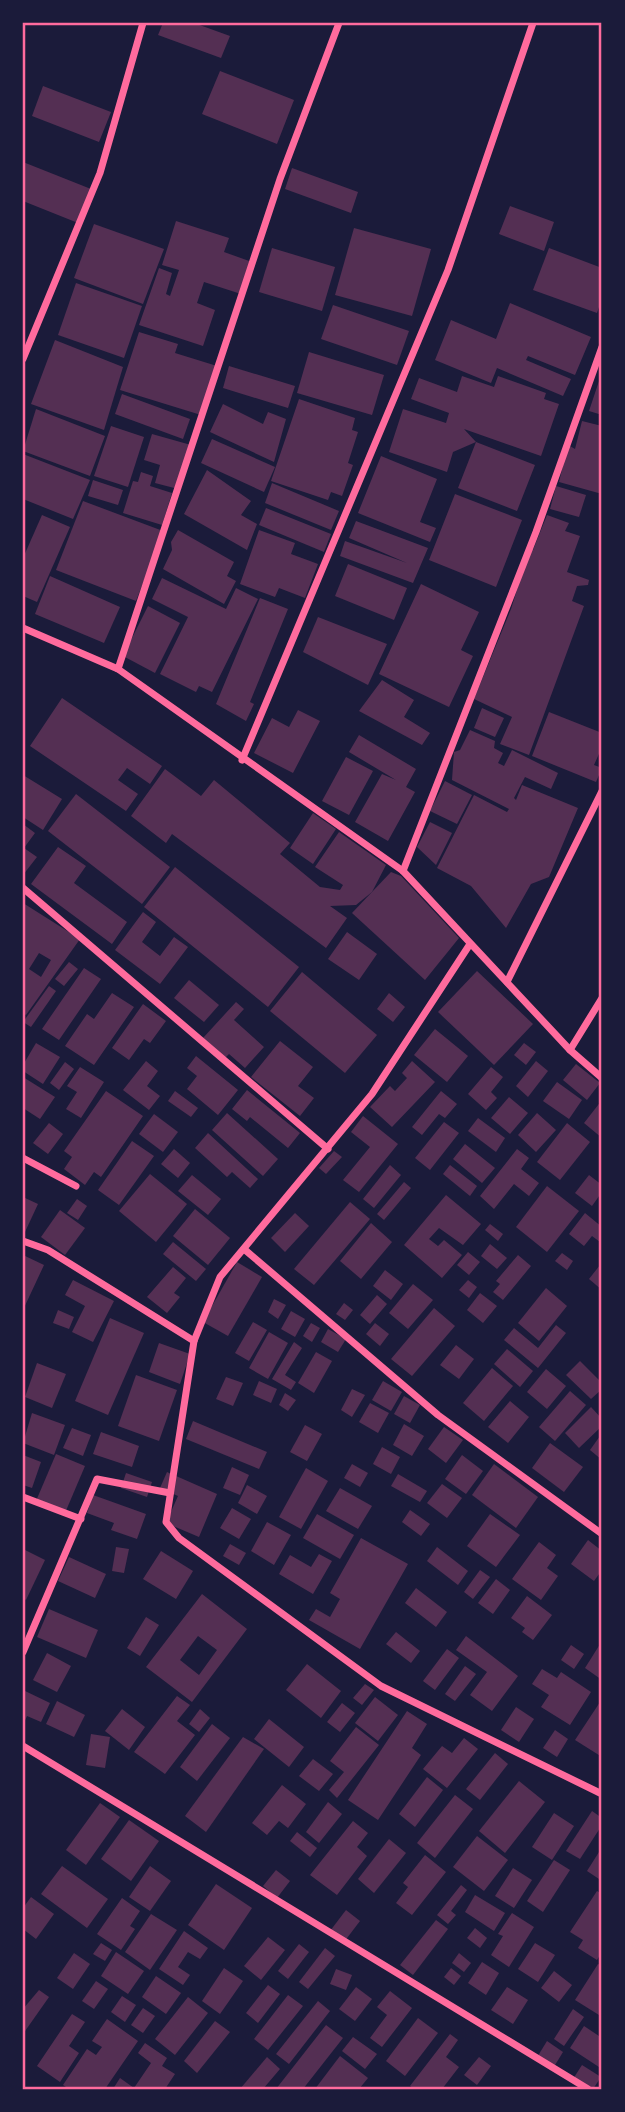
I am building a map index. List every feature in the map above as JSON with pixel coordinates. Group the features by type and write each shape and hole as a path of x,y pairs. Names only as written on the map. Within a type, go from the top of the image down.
{"street":[{"path":"23,359 100,173 143,23"},
{"path":"118,669 280,179 339,23"},
{"path":"242,760 448,270 533,23"},
{"path":"403,871 536,532 602,347"},
{"path":"23,628 118,669 242,760 403,871 570,1050 602,1078"},
{"path":"507,982 602,791"},
{"path":"23,888 328,1149"},
{"path":"470,944 439,996 372,1094 220,1277 194,1341 166,1521 179,1538 381,1686 602,1794"},
{"path":"570,1050 602,998"},
{"path":"23,1158 76,1186"},
{"path":"23,1241 48,1250 194,1341"},
{"path":"244,1249 438,1415 602,1534"},
{"path":"23,1652 97,1479 170,1493"},
{"path":"23,1497 81,1519"},
{"path":"23,1746 588,2089"}],"building":[{"path":"163,23 194,23 230,36 221,58 158,35"},
{"path":"220,71 294,100 277,144 202,114"},
{"path":"43,86 111,112 99,142 32,116"},
{"path":"23,162 91,189 78,223 23,201"},
{"path":"292,168 358,192 351,213 285,189"},
{"path":"510,206 554,222 544,251 499,234"},
{"path":"176,221 229,238 224,252 252,262 241,294 204,282 197,303 215,310 203,346 139,325 159,268 172,273 166,294 170,296 179,270 162,265"},
{"path":"94,224 164,249 143,304 74,278"},
{"path":"354,228 431,249 412,316 335,295"},
{"path":"272,248 335,267 322,311 259,292"},
{"path":"549,248 602,268 602,298 597,313 533,290"},
{"path":"76,283 142,306 124,358 58,335"},
{"path":"510,303 591,337 575,375 528,356 526,360 571,379 563,396 497,368 491,383 435,360 451,320 496,339"},
{"path":"333,305 409,331 397,365 321,339"},
{"path":"139,332 178,344 175,353 217,366 201,415 120,390"},
{"path":"55,340 123,367 104,430 31,404"},
{"path":"309,352 384,375 372,415 297,393"},
{"path":"229,366 295,386 288,408 223,388"},
{"path":"602,372 602,415 589,411"},
{"path":"462,376 494,387 498,376 546,393 544,399 559,404 541,456 464,429 476,442 453,452 447,472 389,452 403,409 446,423 449,413 411,399 419,378 457,392"},
{"path":"122,394 190,419 183,439 115,414"},
{"path":"299,399 355,418 352,430 358,432 348,463 353,465 342,496 331,492 328,500 271,481"},
{"path":"223,404 263,424 268,412 286,419 274,462 210,432"},
{"path":"36,409 105,436 90,476 23,451"},
{"path":"582,421 602,426 602,494 559,482 568,445 575,449"},
{"path":"111,426 144,437 128,487 94,476"},
{"path":"152,434 191,445 178,489 155,483 160,465 144,460"},
{"path":"212,439 275,467 264,492 201,463"},
{"path":"476,442 535,465 517,511 458,488"},
{"path":"23,454 90,480 73,519 23,499"},
{"path":"381,456 437,479 420,522 436,528 430,542 358,513"},
{"path":"207,470 251,501 241,515 257,524 247,550 184,514"},
{"path":"141,472 153,476 150,486 172,493 162,525 123,513 133,481 138,482"},
{"path":"93,480 123,490 118,505 88,496"},
{"path":"272,483 339,511 331,530 265,503"},
{"path":"556,486 586,495 579,517 550,509"},
{"path":"455,494 522,520 496,587 429,560"},
{"path":"83,501 163,531 136,601 56,570"},
{"path":"266,508 331,534 324,552 259,525"},
{"path":"42,515 70,527 37,602 23,596 23,558"},
{"path":"547,515 569,523 565,531 580,536 567,572 589,580 588,585 577,586 572,601 584,606 529,755 500,744 512,717 474,699 511,609 530,549 533,550"},
{"path":"356,521 428,548 413,583 340,556 345,541 407,563 349,538"},
{"path":"178,530 234,562 227,576 236,581 224,604 163,569 172,550 171,542"},
{"path":"259,530 295,543 291,554 318,564 305,598 279,588 275,597 240,584"},
{"path":"348,564 407,588 394,620 335,596"},
{"path":"50,576 120,607 104,643 35,614"},
{"path":"162,578 226,609 236,588 258,599 212,692 199,686 196,692 160,674 188,617 152,599"},
{"path":"421,584 479,612 461,650 473,656 449,707 379,674"},
{"path":"260,598 288,609 250,702 254,704 246,721 216,704"},
{"path":"148,606 180,623 155,673 123,656"},
{"path":"318,617 387,644 368,685 303,652"},
{"path":"382,680 414,700 404,717 430,733 422,745 359,711"},
{"path":"62,698 162,766 150,784 127,768 118,780 138,794 126,811 30,746"},
{"path":"482,708 504,718 495,737 474,728"},
{"path":"298,710 320,721 293,773 254,753 272,718 289,727"},
{"path":"549,712 602,733 602,747 594,765 602,768 596,782 532,756"},
{"path":"470,730 495,741 494,748 503,753 498,763 504,766 512,750 558,773 551,789 525,777 514,798 516,800 522,785 578,808 549,877 531,884 506,928 471,886 437,868 474,795 507,812 509,809 452,780 454,752 460,750"},
{"path":"359,735 416,769 406,787 415,792 388,841 355,822 382,774 396,780 349,752"},
{"path":"346,757 373,771 349,815 322,801"},
{"path":"165,769 201,796 214,780 290,843 280,854 320,887 340,890 343,885 315,867 339,832 386,865 372,892 356,905 330,906 347,918 326,948 172,834 166,843 131,816"},
{"path":"23,775 62,799 43,830 23,817"},
{"path":"445,781 472,795 457,824 430,811"},
{"path":"76,794 170,867 142,904 48,831"},
{"path":"313,813 336,829 313,864 290,848"},
{"path":"430,822 452,833 436,865 417,847"},
{"path":"23,824 35,833 24,848 37,857 23,875"},
{"path":"58,847 86,866 74,883 127,922 112,944 31,884"},
{"path":"175,867 299,967 268,1007 144,907"},
{"path":"391,872 401,876 459,938 425,980 352,913"},
{"path":"23,903 80,939 26,1015 23,1013","holes":["39,953 51,960 41,977 29,969"]},
{"path":"143,912 156,922 142,942 160,956 174,937 188,947 160,984 115,950"},
{"path":"347,932 377,954 359,980 328,959"},
{"path":"69,962 78,969 64,986 55,979"},
{"path":"84,968 101,979 59,1040 42,1029"},
{"path":"477,971 533,1024 494,1065 438,1012"},
{"path":"302,972 377,1035 345,1073 270,1011"},
{"path":"189,980 219,1005 204,1022 174,998"},
{"path":"49,986 56,991 31,1027 23,1022"},
{"path":"112,993 134,1007 94,1065 65,1046 87,1014 94,1019"},
{"path":"389,993 405,1007 393,1022 377,1009"},
{"path":"236,1002 244,1009 234,1020 264,1047 245,1068 229,1054 225,1058 203,1038"},
{"path":"143,1004 166,1021 150,1043 144,1039 129,1060 112,1048"},
{"path":"435,1029 468,1056 447,1082 414,1055"},
{"path":"280,1041 313,1067 298,1086 314,1098 300,1116 251,1077"},
{"path":"36,1043 60,1057 43,1084 23,1071 23,1065"},
{"path":"524,1043 536,1052 526,1065 514,1055"},
{"path":"196,1056 238,1090 218,1115 187,1089 197,1076 187,1068"},
{"path":"146,1061 158,1071 147,1086 160,1096 149,1110 123,1090"},
{"path":"412,1061 435,1082 392,1127 370,1107 390,1086 395,1091 407,1078 402,1073"},
{"path":"536,1061 548,1071 528,1097 516,1086"},
{"path":"65,1062 74,1069 59,1090 50,1083"},
{"path":"576,1064 600,1083 587,1100 563,1080"},
{"path":"80,1067 104,1082 81,1118 66,1109 77,1092 67,1086"},
{"path":"491,1067 503,1077 491,1092 497,1098 486,1110 468,1094"},
{"path":"23,1077 55,1097 40,1119 23,1108"},
{"path":"557,1082 582,1100 569,1119 543,1101"},
{"path":"247,1090 300,1133 288,1148 250,1117 247,1121 232,1109"},
{"path":"106,1091 143,1116 101,1177 94,1172 85,1185 64,1169 72,1157 64,1151"},
{"path":"175,1091 198,1108 191,1117 168,1101"},
{"path":"441,1091 457,1104 445,1118 439,1114 422,1135 412,1127"},
{"path":"509,1097 528,1113 510,1134 491,1118"},
{"path":"602,1100 602,1138 584,1123"},
{"path":"227,1113 278,1159 263,1176 212,1130"},
{"path":"537,1113 556,1130 536,1152 518,1135"},
{"path":"154,1114 178,1132 163,1152 139,1134"},
{"path":"363,1116 398,1144 359,1192 343,1180 370,1147 351,1132"},
{"path":"478,1118 505,1138 496,1152 468,1131"},
{"path":"444,1122 459,1133 430,1170 415,1158"},
{"path":"49,1123 63,1134 48,1154 33,1143"},
{"path":"567,1123 590,1142 560,1180 537,1162"},
{"path":"208,1133 258,1179 250,1188 232,1172 227,1177 195,1148"},
{"path":"132,1141 154,1156 119,1205 98,1190"},
{"path":"465,1144 495,1168 482,1183 453,1159"},
{"path":"174,1149 190,1163 178,1178 161,1164"},
{"path":"517,1149 529,1158 521,1169 539,1183 529,1196 514,1184 494,1209 480,1196"},
{"path":"334,1151 342,1157 326,1174 319,1168"},
{"path":"390,1165 401,1175 374,1208 363,1199"},
{"path":"450,1165 477,1186 470,1196 443,1174"},
{"path":"150,1174 187,1204 156,1242 119,1211"},
{"path":"192,1175 221,1199 208,1215 178,1191"},
{"path":"589,1175 602,1185 602,1192 592,1206 575,1193"},
{"path":"404,1182 411,1188 384,1220 377,1214"},
{"path":"547,1186 579,1211 547,1252 516,1227"},
{"path":"446,1195 481,1224 463,1245 439,1228 429,1239 438,1246 444,1240 462,1255 442,1278 404,1245"},
{"path":"23,1197 38,1204 25,1232 23,1231"},
{"path":"77,1199 87,1206 78,1220 67,1213"},
{"path":"350,1202 370,1219 314,1285 294,1269"},
{"path":"195,1209 230,1238 208,1265 173,1236"},
{"path":"60,1210 85,1228 65,1255 41,1237"},
{"path":"295,1213 309,1226 285,1252 271,1238"},
{"path":"585,1213 602,1227 602,1239 600,1242 592,1236 584,1246 569,1234"},
{"path":"371,1223 392,1242 361,1279 340,1261"},
{"path":"490,1224 503,1234 498,1241 485,1230"},
{"path":"173,1242 206,1269 196,1281 163,1254"},
{"path":"490,1244 507,1258 497,1269 481,1256"},
{"path":"468,1252 480,1262 469,1275 457,1265"},
{"path":"562,1253 573,1261 567,1270 555,1261"},
{"path":"23,1255 44,1265 23,1310"},
{"path":"518,1255 531,1266 503,1300 493,1292 500,1284 496,1281"},
{"path":"237,1262 262,1277 228,1336 203,1322"},
{"path":"600,1265 602,1267 602,1290 589,1279"},
{"path":"173,1267 186,1278 174,1293 180,1297 167,1313 147,1297"},
{"path":"385,1270 403,1284 391,1300 373,1286"},
{"path":"73,1280 114,1301 93,1342 72,1332 85,1306 65,1295"},
{"path":"468,1280 477,1287 469,1298 459,1290"},
{"path":"413,1284 433,1300 408,1329 389,1313"},
{"path":"546,1288 567,1306 539,1341 518,1323"},
{"path":"480,1293 497,1306 483,1323 467,1310"},
{"path":"377,1295 387,1304 370,1324 360,1315"},
{"path":"274,1299 286,1305 278,1319 268,1312"},
{"path":"344,1303 353,1310 345,1320 336,1314"},
{"path":"434,1308 455,1326 412,1376 391,1359"},
{"path":"58,1310 74,1317 69,1329 53,1323"},
{"path":"291,1311 305,1319 295,1337 281,1329"},
{"path":"110,1318 144,1333 108,1415 75,1401"},
{"path":"253,1322 267,1330 249,1361 235,1353"},
{"path":"311,1323 320,1328 312,1342 303,1336"},
{"path":"375,1323 389,1334 380,1346 366,1334"},
{"path":"556,1325 566,1333 538,1368 504,1340 514,1328 538,1348"},
{"path":"328,1329 346,1339 338,1352 321,1342"},
{"path":"269,1332 288,1343 268,1379 249,1368"},
{"path":"294,1342 302,1348 285,1375 296,1382 291,1390 272,1379"},
{"path":"159,1343 190,1354 180,1384 149,1372"},
{"path":"456,1345 474,1359 459,1379 440,1365"},
{"path":"507,1349 533,1371 520,1387 494,1364"},
{"path":"316,1352 332,1361 314,1393 298,1383"},
{"path":"580,1361 602,1383 602,1389 591,1399 566,1375"},
{"path":"37,1363 66,1374 52,1408 25,1397"},
{"path":"492,1368 513,1386 484,1421 463,1403"},
{"path":"546,1369 566,1386 547,1409 527,1392"},
{"path":"136,1375 177,1390 159,1441 118,1426"},
{"path":"226,1377 243,1383 233,1406 216,1399"},
{"path":"259,1381 277,1389 271,1403 253,1395"},
{"path":"383,1381 402,1392 391,1411 372,1400"},
{"path":"352,1389 365,1395 352,1417 341,1410"},
{"path":"570,1391 586,1405 555,1441 539,1427"},
{"path":"285,1393 296,1400 288,1411 279,1405"},
{"path":"404,1396 420,1405 410,1423 394,1414"},
{"path":"510,1401 529,1417 508,1443 488,1427"},
{"path":"370,1403 389,1413 378,1433 359,1422"},
{"path":"591,1407 602,1419 602,1426 579,1448 565,1433"},
{"path":"32,1413 65,1425 54,1455 23,1443"},
{"path":"193,1421 267,1452 259,1469 186,1439"},
{"path":"404,1424 424,1436 412,1456 393,1445"},
{"path":"305,1425 322,1434 307,1461 290,1452"},
{"path":"444,1427 463,1440 446,1463 428,1449"},
{"path":"72,1428 91,1435 83,1456 63,1448"},
{"path":"101,1432 139,1446 132,1467 93,1454"},
{"path":"600,1436 602,1437 602,1460 590,1450"},
{"path":"550,1443 583,1467 564,1492 532,1468"},
{"path":"382,1447 400,1457 391,1474 373,1464"},
{"path":"56,1454 85,1466 65,1513 36,1501"},
{"path":"23,1455 41,1462 32,1488 23,1485"},
{"path":"462,1455 483,1471 466,1494 445,1479"},
{"path":"352,1464 368,1473 360,1487 344,1478"},
{"path":"494,1464 538,1497 516,1528 472,1495"},
{"path":"232,1467 249,1475 240,1495 223,1488"},
{"path":"306,1468 328,1481 301,1529 279,1517"},
{"path":"167,1472 217,1494 199,1537 166,1523 178,1496 160,1488"},
{"path":"126,1473 152,1482 147,1497 121,1488"},
{"path":"398,1474 427,1491 420,1502 391,1486"},
{"path":"442,1484 462,1498 447,1518 427,1503"},
{"path":"247,1485 267,1496 257,1514 238,1503"},
{"path":"340,1488 372,1506 358,1529 326,1511"},
{"path":"93,1495 146,1514 137,1539 111,1530 114,1523 87,1513"},
{"path":"232,1508 251,1519 239,1539 220,1528"},
{"path":"410,1510 430,1524 421,1536 402,1522"},
{"path":"317,1514 354,1535 340,1559 303,1538"},
{"path":"490,1514 520,1535 496,1567 467,1546"},
{"path":"267,1522 291,1535 274,1565 251,1551"},
{"path":"361,1538 408,1564 360,1649 309,1620 316,1609 330,1617 340,1599 330,1593"},
{"path":"588,1540 602,1551 602,1570 594,1581 571,1564"},
{"path":"539,1542 556,1555 547,1568 558,1576 541,1600 512,1579"},
{"path":"230,1544 246,1553 239,1565 223,1556"},
{"path":"116,1547 129,1549 124,1573 112,1571"},
{"path":"437,1547 468,1571 458,1585 427,1561"},
{"path":"23,1549 45,1560 26,1600 23,1598"},
{"path":"161,1551 193,1571 176,1599 143,1579"},
{"path":"319,1554 332,1561 313,1594 279,1574 290,1555 311,1567"},
{"path":"69,1557 106,1574 95,1598 58,1581"},
{"path":"480,1570 490,1577 473,1599 464,1592"},
{"path":"496,1579 510,1590 493,1614 478,1603"},
{"path":"416,1588 447,1612 436,1627 405,1603"},
{"path":"202,1594 247,1629 192,1702 146,1667","holes":["198,1636 217,1650 199,1675 180,1660"]},
{"path":"527,1596 552,1615 533,1640 522,1632 525,1628 511,1618"},
{"path":"49,1609 98,1630 86,1658 37,1637"},
{"path":"146,1617 159,1625 140,1656 127,1648"},
{"path":"396,1632 420,1651 411,1663 386,1644"},
{"path":"466,1636 518,1676 492,1711 470,1695 487,1672 456,1650"},
{"path":"602,1641 602,1680 585,1668"},
{"path":"571,1645 584,1654 574,1669 561,1660"},
{"path":"447,1649 459,1658 435,1690 423,1681"},
{"path":"47,1653 71,1666 57,1692 33,1680"},
{"path":"307,1664 341,1691 321,1718 286,1690"},
{"path":"465,1666 476,1674 455,1701 445,1694"},
{"path":"542,1669 557,1678 561,1672 591,1692 570,1725 541,1707 549,1695 532,1684"},
{"path":"365,1684 374,1690 362,1705 353,1698"},
{"path":"23,1690 50,1703 41,1722 27,1716 23,1725"},
{"path":"177,1696 190,1705 177,1721 195,1735 165,1774 134,1752"},
{"path":"375,1697 398,1715 378,1741 355,1723"},
{"path":"602,1699 602,1757 575,1740"},
{"path":"57,1701 85,1715 74,1737 46,1724"},
{"path":"342,1703 355,1713 340,1732 327,1722"},
{"path":"516,1707 534,1719 519,1742 501,1730"},
{"path":"122,1709 145,1727 129,1750 105,1731"},
{"path":"200,1709 210,1718 199,1732 189,1724"},
{"path":"407,1711 427,1724 412,1748 421,1755 378,1820 348,1800"},
{"path":"269,1719 304,1747 289,1767 254,1739"},
{"path":"212,1724 230,1738 197,1781 180,1767"},
{"path":"356,1727 379,1745 337,1798 329,1790 344,1772 330,1761"},
{"path":"555,1730 568,1739 557,1757 543,1748"},
{"path":"91,1734 110,1737 105,1768 86,1765"},
{"path":"243,1737 264,1749 206,1832 185,1816"},
{"path":"464,1738 478,1749 447,1788 423,1769 442,1746 452,1753"},
{"path":"495,1753 508,1764 480,1800 466,1789"},
{"path":"313,1759 333,1774 319,1791 299,1776"},
{"path":"427,1777 443,1790 415,1827 399,1814"},
{"path":"519,1781 545,1802 505,1853 479,1831"},
{"path":"282,1785 306,1804 288,1828 279,1821 267,1835 252,1823"},
{"path":"455,1795 473,1809 435,1858 417,1843"},
{"path":"328,1802 342,1814 319,1843 306,1832"},
{"path":"100,1803 120,1817 86,1865 66,1850"},
{"path":"592,1811 602,1818 602,1825 580,1859 566,1851"},
{"path":"554,1813 574,1826 552,1860 532,1847"},
{"path":"129,1820 159,1841 131,1881 101,1859"},
{"path":"353,1821 368,1833 357,1847 367,1856 337,1895 310,1875"},
{"path":"297,1832 317,1848 310,1857 290,1841"},
{"path":"477,1836 508,1860 484,1891 453,1867"},
{"path":"389,1839 406,1853 374,1893 358,1879"},
{"path":"599,1852 602,1854 602,1881 587,1871"},
{"path":"425,1855 446,1872 412,1915 396,1903 408,1887 403,1883"},
{"path":"554,1860 570,1870 543,1912 527,1901"},
{"path":"62,1866 108,1899 87,1928 41,1894"},
{"path":"150,1866 171,1881 150,1911 129,1897"},
{"path":"513,1868 532,1880 514,1908 495,1896"},
{"path":"276,1870 290,1881 277,1898 263,1886"},
{"path":"216,1884 252,1908 224,1950 188,1925"},
{"path":"461,1885 467,1890 451,1911 456,1915 448,1924 437,1915"},
{"path":"597,1891 602,1894 602,1952 597,1960 578,1948 583,1940 570,1932"},
{"path":"475,1895 505,1913 494,1931 465,1912"},
{"path":"31,1897 54,1914 36,1939 23,1929 23,1908"},
{"path":"122,1898 140,1911 130,1926 135,1929 121,1950 97,1934"},
{"path":"346,1910 360,1921 344,1942 330,1931"},
{"path":"512,1913 534,1927 509,1967 491,1955 503,1936 498,1934"},
{"path":"151,1914 177,1930 150,1970 125,1952"},
{"path":"436,1920 448,1929 413,1975 400,1965"},
{"path":"475,1928 487,1938 480,1948 467,1938"},
{"path":"184,1931 208,1948 200,1959 188,1952 178,1967 190,1975 183,1985 159,1969"},
{"path":"268,1937 285,1950 261,1980 244,1966"},
{"path":"101,1943 112,1950 105,1961 93,1954"},
{"path":"535,1943 555,1955 538,1982 518,1969"},
{"path":"299,1944 309,1952 288,1979 278,1971"},
{"path":"325,1948 335,1956 308,1989 299,1982"},
{"path":"116,1952 144,1971 128,1994 101,1976"},
{"path":"74,1953 90,1964 73,1989 57,1978"},
{"path":"459,1953 471,1963 464,1972 452,1963"},
{"path":"482,1962 499,1973 486,1995 468,1983"},
{"path":"598,1964 602,1966 602,2010 599,2015 575,2000"},
{"path":"224,1968 243,1981 220,2014 202,2001"},
{"path":"451,1968 461,1976 454,1985 444,1977"},
{"path":"336,1969 352,1975 346,1990 330,1984"},
{"path":"554,1971 572,1985 559,2002 541,1988"},
{"path":"156,1976 181,1993 166,2014 142,1997"},
{"path":"96,1981 108,1989 94,2009 82,2001"},
{"path":"268,1985 280,1994 258,2023 246,2013"},
{"path":"356,1987 372,1999 355,2021 339,2009"},
{"path":"507,1987 528,2000 513,2024 491,2010"},
{"path":"39,1990 49,1997 23,2034 23,2009"},
{"path":"390,1991 412,2008 382,2047 370,2038 387,2015 377,2007"},
{"path":"288,1995 303,2006 268,2050 254,2039"},
{"path":"122,1996 136,2005 125,2022 111,2012"},
{"path":"188,1997 208,2013 175,2055 155,2039"},
{"path":"318,2001 330,2011 289,2064 276,2054"},
{"path":"143,2008 155,2016 143,2033 131,2025"},
{"path":"573,2009 584,2017 564,2046 554,2039"},
{"path":"72,2014 85,2022 69,2046 79,2053 60,2082 37,2066"},
{"path":"418,2018 438,2033 405,2076 386,2061"},
{"path":"107,2019 138,2041 105,2089 69,2089 63,2085 87,2049 96,2055 102,2047 92,2041"},
{"path":"215,2021 230,2032 197,2073 184,2061"},
{"path":"326,2025 343,2038 303,2089 276,2089"},
{"path":"584,2026 602,2038 602,2069 570,2048"},
{"path":"450,2034 458,2040 446,2057 459,2067 442,2089 414,2089 410,2086"},
{"path":"353,2037 377,2054 365,2069 342,2051"},
{"path":"547,2041 563,2052 552,2070 536,2059"},
{"path":"145,2043 167,2058 162,2066 175,2074 165,2089 113,2089 120,2078 134,2088 151,2063 138,2053"},
{"path":"340,2056 368,2078 359,2089 315,2089"},
{"path":"267,2057 280,2069 263,2089 240,2089"},
{"path":"479,2057 491,2066 477,2085 464,2075"},
{"path":"582,2065 601,2077 593,2089 573,2079"}]}
